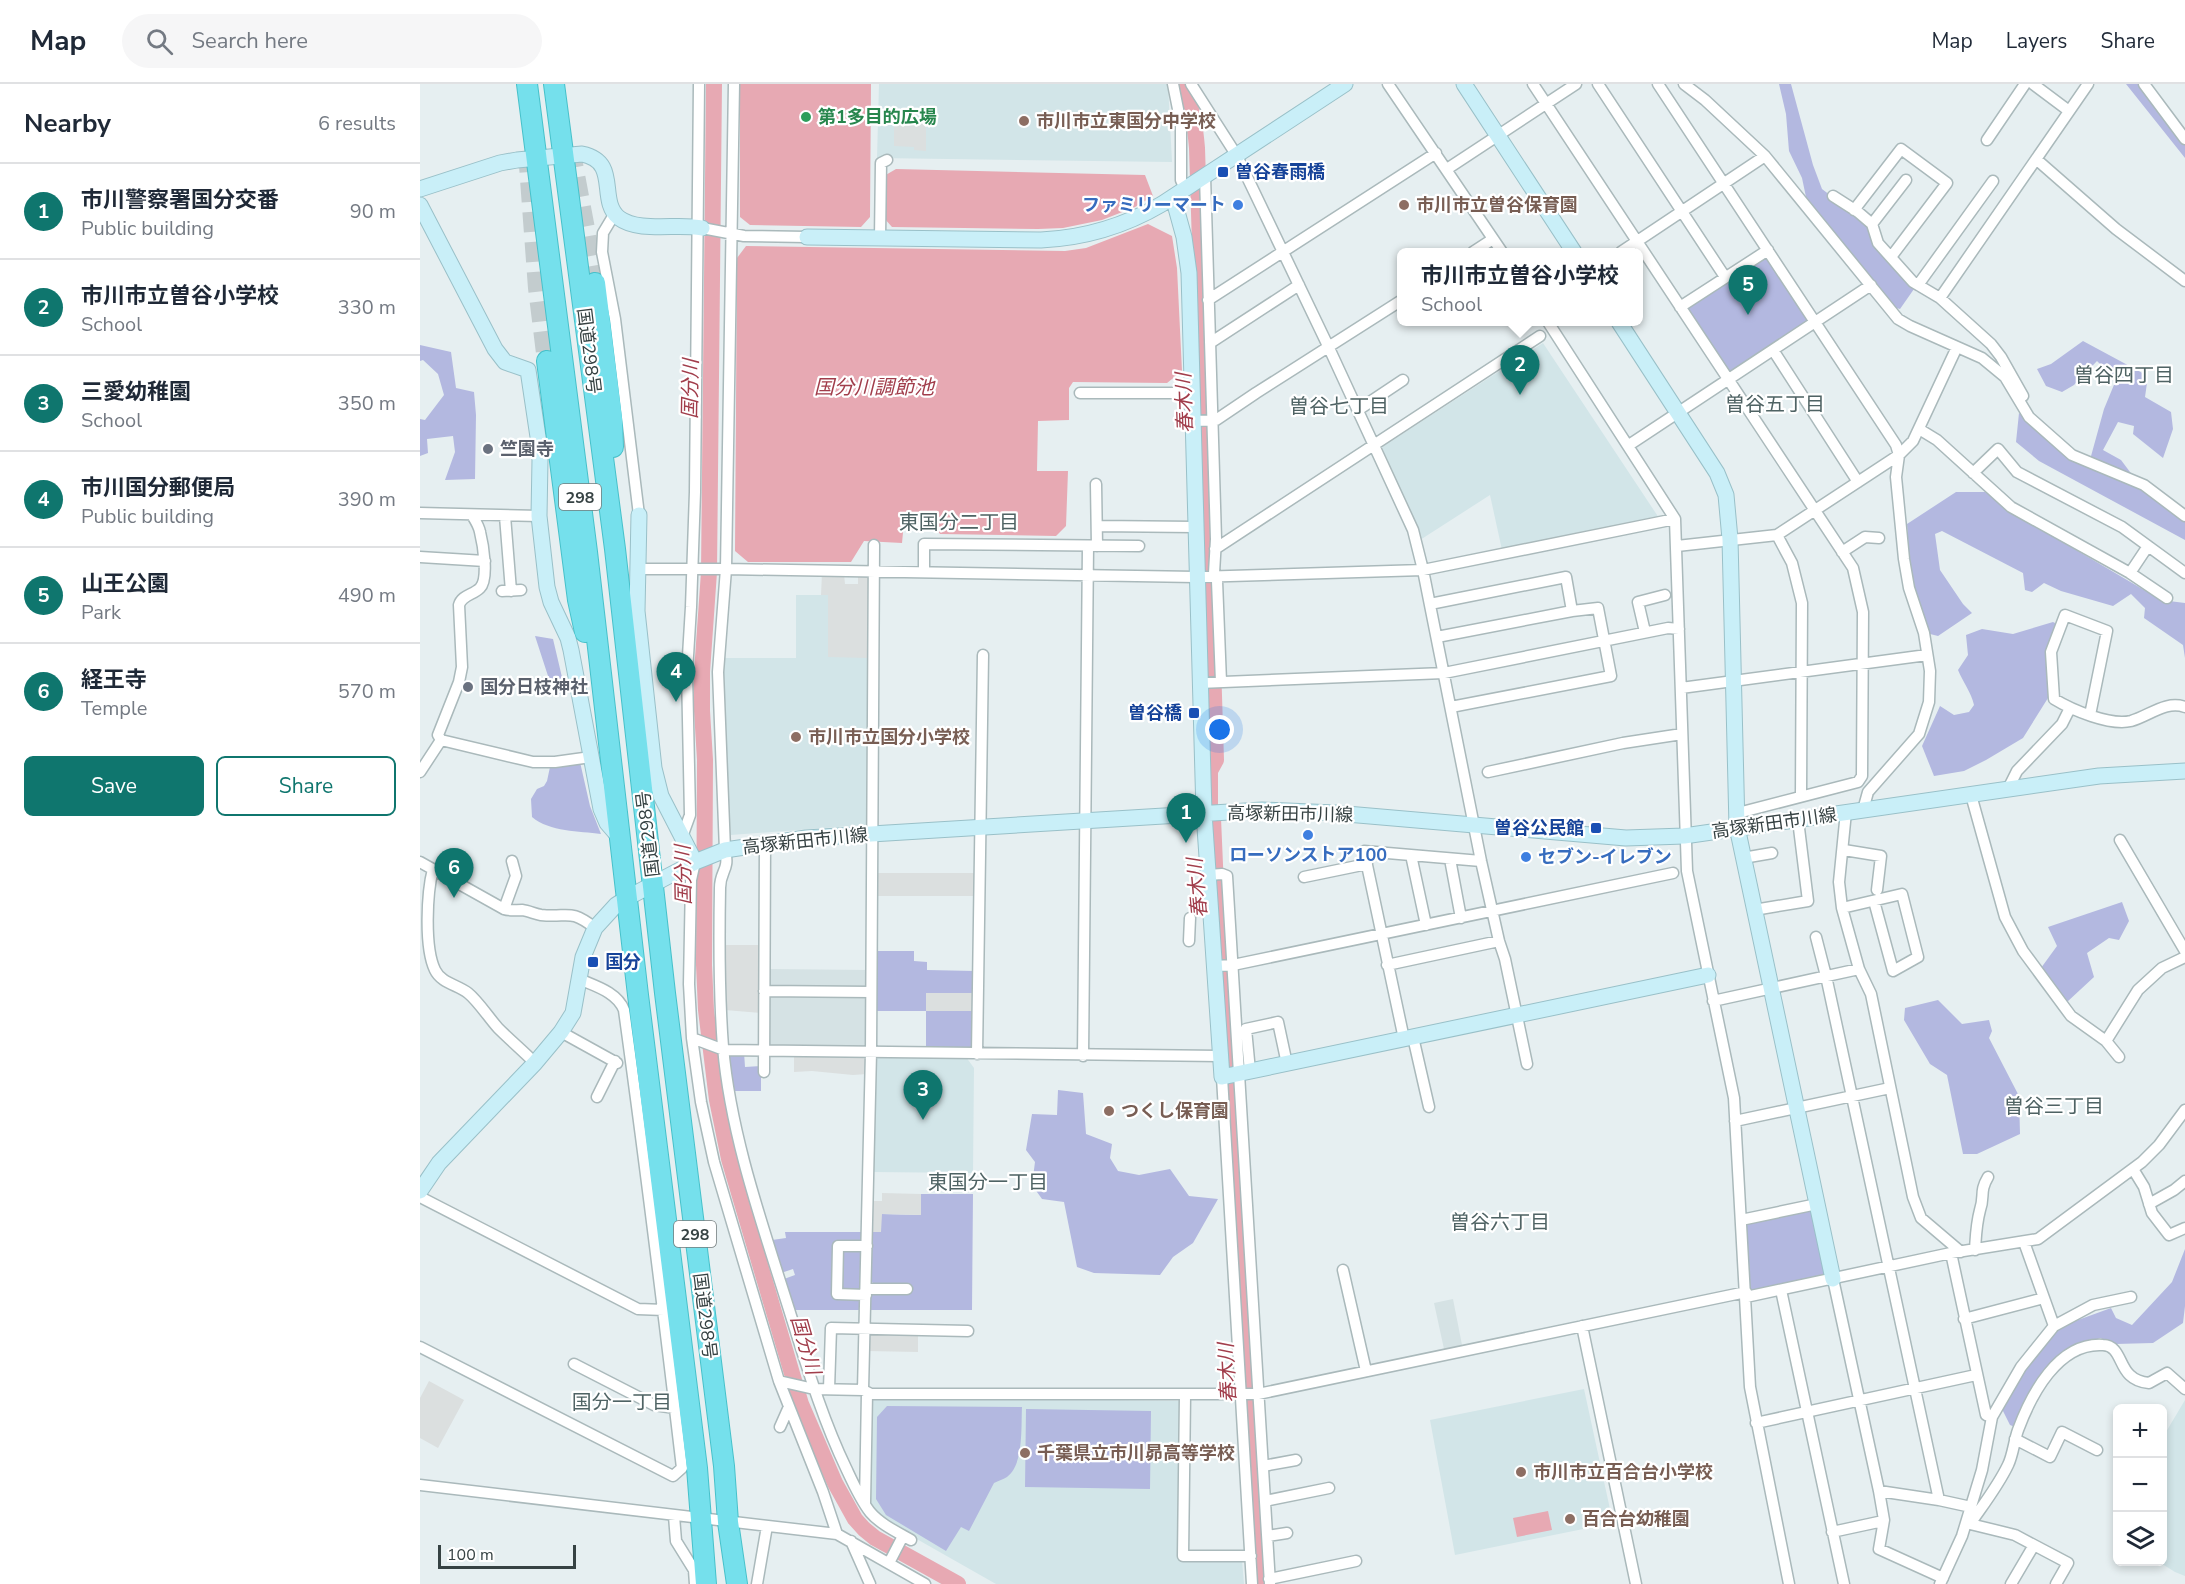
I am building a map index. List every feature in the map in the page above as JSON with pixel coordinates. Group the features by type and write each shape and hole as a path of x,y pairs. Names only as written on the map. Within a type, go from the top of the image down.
{"highway":[{"name":"国道298号","path":"554,84 615,549 682,1134 737,1584"},
{"name":"国道298号","path":"527,88 606,707 659,1173 697,1468 706,1584"},
{"path":"595,283 612,419 615,549"},
{"path":"547,361 578,600 606,707"}],"street":[{"path":"682,837 690,815 687,672 695,569 700,228 699,84"},
{"path":"734,84 727,233 723,569 718,672 721,852 728,862 720,881 721,1049 744,1157 811,1389 837,1449 865,1504 871,1513 905,1538 889,1562"},
{"path":"1173,84 1181,124 1181,180 1191,185"},
{"path":"1191,84 1237,156 1413,530 1437,637 1481,861 1527,1064"},
{"path":"420,189 500,163 563,155 590,156 600,163 604,170 615,213 619,218 635,224 700,228 727,233 807,237 1063,239 1118,227 1150,211 1345,84"},
{"path":"1388,84 1499,248"},
{"path":"1464,84 1571,248"},
{"path":"1533,84 1641,248"},
{"path":"1447,169 1576,84"},
{"path":"1598,84 1725,277"},
{"path":"1658,84 1896,445 1899,456 1896,477 1904,559 1909,588 1924,633 1930,671 1929,702 1919,734 1868,792 1863,810"},
{"path":"1684,84 1705,100 1765,156 1898,319 1910,327 1982,358 2004,377 2029,417 2072,454 2144,485 2185,516"},
{"path":"1987,140 2025,84"},
{"path":"2033,84 2069,111"},
{"path":"1940,298 2088,84"},
{"path":"2144,84 2185,139"},
{"path":"1854,210 1902,149 1947,183 1891,257"},
{"path":"1209,300 1436,153"},
{"path":"1627,248 1765,156"},
{"path":"2036,159 2116,229 2185,281"},
{"path":"879,238 881,163 887,160"},
{"path":"1872,224 1906,180"},
{"path":"1918,285 1993,181"},
{"path":"1191,185 1209,300 1210,343 1195,527 1208,577 1212,683 1210,813 1214,874 1235,1074 1270,1582 1356,1561"},
{"path":"1191,185 1187,254 1193,393 1204,421 1215,549 1214,573 1208,577"},
{"path":"1833,196 1872,224 1878,243 1918,285 1940,298 1991,344 2023,396 2029,417"},
{"path":"420,205 495,349 505,362 528,370 540,460 539,516 547,587 551,602 568,638 601,808 607,823 620,838"},
{"path":"615,213 603,233 602,252 615,319 639,515 637,611 654,768 661,796 695,862 691,880 689,943 701,1102 714,1162 782,1382 788,1409 823,1492 837,1534"},
{"path":"1479,248 1493,239"},
{"path":"1680,307 1768,250"},
{"path":"1643,251 1853,568 1863,612 1862,776 1858,783 1801,796 1737,820"},
{"path":"1210,343 1299,285"},
{"path":"1629,445 1871,285"},
{"path":"1204,421 1216,420 1397,303"},
{"path":"1551,326 1675,519 1684,836 1687,871 1734,1098 1750,1387 1789,1584"},
{"path":"1622,326 1717,473 1726,495 1730,540 1737,820 1770,988 1879,1491 1883,1521 1879,1549 1941,1581 1968,1523 2009,1464 2015,1439 2033,1396 2048,1375 2067,1357 2086,1347 2106,1345 2111,1347 2117,1352 2126,1372 2136,1380 2149,1383 2167,1373 2185,1389"},
{"path":"1215,549 1495,361 1540,336"},
{"path":"1677,546 1777,535 1899,456 1913,441 1957,347"},
{"path":"1773,350 1858,482"},
{"path":"1358,410 1403,380"},
{"path":"1080,393 1193,393"},
{"path":"1918,429 1937,440 2011,507 2130,573 2167,598"},
{"path":"1973,473 1998,449 2017,472 2122,527 2185,573"},
{"path":"1083,1056 1089,575 1097,526 1096,484"},
{"path":"420,513 539,516"},
{"path":"472,515 480,530 485,561 482,585 463,598 459,605 462,667 459,682 438,735 441,740 533,762 555,762 591,757"},
{"path":"505,516 512,590"},
{"path":"638,570 723,569 1208,577 1423,570 1675,519"},
{"path":"1097,526 1195,527"},
{"path":"1777,535 1792,563 1802,603 1801,796"},
{"path":"1842,552 1865,537 1879,538"},
{"path":"865,1504 874,544"},
{"path":"924,572 924,544 1139,546"},
{"path":"2130,573 2148,546"},
{"path":"420,557 485,561"},
{"path":"1208,577 1212,683"},
{"path":"1430,604 1566,577 1572,611"},
{"path":"1645,632 1638,602 1665,595"},
{"path":"1437,637 1598,608 1605,641 1611,676 1451,707"},
{"path":"2090,715 2108,631 2065,615 2051,652 2054,699 2090,715 2129,722 2170,705 2185,707"},
{"path":"1212,683 1444,673 1645,632 1668,628 1679,629"},
{"path":"977,1054 983,655"},
{"path":"1681,688 1927,655"},
{"path":"2007,789 2017,771 2062,724 2070,708"},
{"path":"1488,772 1623,743 1682,734"},
{"path":"420,772 441,740"},
{"name":"高塚新田市川線","path":"420,1191 439,1163 535,1063 561,1032 573,1013 583,957 595,928 616,905 627,898 695,862 721,852 806,838 1290,810 1626,838 1684,836 1737,820 1798,819 2099,776 2185,771"},
{"path":"1971,795 2005,917 2023,951 2071,1016 2106,1041 2119,1057"},
{"path":"1846,812 1839,882 1842,908 1858,969 1871,994 1913,1197 1922,1218 1956,1252 1964,1319 1976,1376 1986,1415 1992,1417"},
{"path":"1754,910 1808,901 1798,819"},
{"path":"2120,840 2185,951"},
{"path":"764,1072 765,843"},
{"path":"1842,908 1875,896 1902,894 1918,957 1893,971 1875,896 1881,856 1844,850"},
{"path":"1429,1107 1387,965 1364,851 1481,861"},
{"path":"1743,858 1772,853"},
{"path":"1411,855 1426,925"},
{"path":"1450,859 1461,918"},
{"path":"504,909 516,876 512,861"},
{"path":"420,862 504,909 539,914 570,914 580,917 595,928"},
{"path":"1304,877 1366,864"},
{"path":"433,869 430,881 429,949 435,971 442,978 470,994 498,1028 535,1063"},
{"path":"1224,966 1673,873"},
{"path":"1189,941 1190,918"},
{"path":"1816,937 1939,1500"},
{"path":"1387,965 1499,941"},
{"path":"2106,1041 2138,990 2162,968 2185,957"},
{"path":"1224,966 1220,1056 1235,1074"},
{"path":"1713,1000 1858,969"},
{"path":"1235,1074 1708,975"},
{"path":"420,1347 673,1476 682,1468 648,1183 624,1010 621,1002 610,993 579,979"},
{"path":"764,991 871,992"},
{"path":"1252,1584 1235,1074 1246,1029 1278,1022 1287,1064"},
{"path":"561,1032 616,1062 597,1097"},
{"path":"695,1039 721,1049 764,1051 1220,1056"},
{"path":"1736,1121 1890,1088"},
{"path":"782,1382 811,1389 865,1391 1244,1396 1258,1394 1582,1326 1746,1294 1781,1290 1956,1252 2038,1239 2133,1169 2159,1145 2185,1110"},
{"path":"2133,1169 2144,1187 2152,1213 2169,1235 2185,1228"},
{"path":"1975,1250 1976,1218 1981,1210 1982,1188 1988,1177"},
{"path":"2149,1204 2185,1181"},
{"path":"420,1197 638,1309 664,1310"},
{"path":"1741,1220 1817,1204"},
{"path":"2024,1242 2054,1326"},
{"path":"867,1246 838,1246 837,1294 907,1289"},
{"path":"1343,1270 1366,1371"},
{"path":"1781,1290 1844,1584"},
{"path":"1968,1523 1982,1470 1992,1417 2021,1367 2054,1326 2093,1305 2131,1297"},
{"path":"1964,1319 2044,1298"},
{"path":"1582,1326 1636,1584"},
{"path":"829,1389 831,1328 968,1331"},
{"path":"574,1364 654,1405 675,1408"},
{"path":"1756,1423 1976,1376"},
{"path":"1185,1395 1183,1556 1251,1557"},
{"path":"780,1427 788,1409"},
{"path":"2015,1439 2050,1456 2062,1432 2097,1450"},
{"path":"1263,1466 1296,1460"},
{"path":"420,1485 837,1534 925,1584"},
{"path":"1265,1501 1329,1488"},
{"path":"1879,1491 1971,1507"},
{"path":"674,1516 676,1541 694,1570 695,1584"},
{"path":"1832,1532 1883,1521"},
{"path":"1968,1523 2015,1535 2068,1563 2056,1584"},
{"path":"757,1584 767,1526"},
{"path":"1268,1536 1287,1533"},
{"path":"851,1541 870,1584"},
{"path":"2011,1584 2034,1545"}],"shaded area":[{"name":"市川市立東国分中学校","path":"879,84 1168,84 1172,162 877,158"},
{"path":"1779,84 1791,84 1813,165 1822,189 1869,225 1878,248 1914,289 1900,309 1893,307 1806,197 1802,178 1789,151 1786,114"},
{"path":"2126,84 2140,84 2185,139 2185,158"},
{"path":"903,117 926,117 926,151 914,150 914,147 894,146 894,126"},
{"path":"1766,256 1809,321 1731,373 1688,308"},
{"path":"2083,341 2148,376 2145,397 2171,412 2173,429 2163,458 2133,434 2134,426 2118,422 2103,450 2121,460 2142,488 2185,521 2185,540 2039,461 2016,442 2019,413 2061,449 2088,467 2104,409 2116,380 2097,361 2074,385 2062,392 2046,386 2037,369 2051,364"},
{"path":"1543,343 1659,518 1502,550 1490,495 1420,540 1382,447"},
{"path":"420,345 451,352 456,388 474,392 475,479 445,480 455,452 453,436 427,439 428,453 420,456 420,419 425,420 444,395 438,374 423,360 420,361"},
{"path":"1956,492 1985,492 2025,520 2161,600 2185,603 2185,658 2183,645 2144,618 2145,608 2131,594 2113,606 2061,591 2044,583 2032,592 2025,590 2023,573 1942,531 1935,534 1940,570 1963,604 1972,613 1938,636 1930,634 1911,579 1907,524"},
{"path":"822,573 844,574 845,584 858,584 858,574 870,577 868,658 828,657 828,595 821,595"},
{"name":"市川市立国分小学校","path":"796,595 828,595 868,658 867,823 865,825 731,835 728,831 724,658 796,658"},
{"path":"2053,622 2057,624 2047,655 2048,698 2023,738 1964,771 1934,776 1922,746 1940,706 1954,715 1969,712 1974,705 1958,670 1968,655 1966,635 1982,629 2013,634"},
{"path":"535,636 553,639 565,690 559,694 549,679"},
{"path":"580,762 590,806 601,834 547,826 532,817 531,799 537,789 544,786 547,781 550,767"},
{"path":"875,873 975,873 975,896 874,896"},
{"path":"2122,902 2129,921 2119,940 2109,938 2087,953 2094,977 2067,1002 2041,968 2057,946 2048,927"},
{"path":"722,945 762,945 761,1013 725,1010"},
{"path":"874,951 914,951 914,961 927,962 927,970 975,971 974,993 926,993 974,1011 974,1049 926,1050 926,1011 874,1011"},
{"path":"767,969 869,970 868,1050 766,1048"},
{"path":"926,993 974,993 974,1011 926,1011"},
{"path":"1938,1000 1962,1024 1989,1020 1992,1031 1989,1038 2019,1096 2020,1134 1977,1154 1963,1154 1947,1075 1930,1064 1904,1020 1905,1008"},
{"path":"731,1052 744,1052 745,1067 761,1066 761,1091 734,1091 728,1056"},
{"path":"794,1054 868,1054 867,1074 794,1072"},
{"path":"873,1056 966,1057 974,1068 973,1173 872,1172"},
{"path":"1058,1090 1083,1093 1086,1134 1112,1144 1110,1158 1118,1171 1139,1175 1170,1169 1189,1196 1218,1199 1193,1243 1173,1257 1160,1275 1094,1273 1077,1267 1064,1202 1042,1199 1032,1185 1035,1162 1026,1150 1032,1114 1057,1115"},
{"path":"882,1193 921,1194 921,1215 882,1214 881,1232 871,1232 871,1201 882,1201"},
{"path":"921,1194 973,1194 972,1310 870,1310 870,1296 874,1293 875,1285 870,1280 871,1232 881,1214 920,1215"},
{"path":"1817,1204 1833,1279 1746,1297 1741,1220"},
{"path":"785,1232 864,1232 861,1242 834,1243 833,1297 858,1298 861,1300 860,1310 793,1310 784,1279 795,1275 793,1269 781,1273 772,1240 786,1238"},
{"path":"845,1249 862,1249 863,1286 859,1290 843,1290 840,1287 841,1252"},
{"path":"2185,1249 2183,1323 2153,1343 2116,1344 2100,1338 2064,1354 2015,1427 2010,1425 2002,1409 2005,1397 2050,1336 2067,1324 2111,1308 2116,1318 2132,1325 2172,1282"},
{"path":"1453,1299 1462,1345 1444,1349 1434,1303"},
{"path":"868,1331 918,1332 918,1352 867,1351"},
{"path":"429,1381 464,1400 438,1448 420,1438 420,1398"},
{"name":"市川市立百合台小学校","path":"1584,1389 1613,1523 1455,1555 1430,1420"},
{"name":"千葉県立市川昴高等学校","path":"870,1397 1182,1401 1179,1560 1242,1560 1244,1584 996,1584 885,1521 868,1505"},
{"path":"2185,1400 2185,1576 2165,1566 2167,1430"},
{"path":"887,1406 1022,1407 1019,1455 1016,1464 1007,1477 994,1483 969,1531 961,1527 946,1551 886,1515 876,1499 877,1417"},
{"path":"1026,1409 1151,1411 1150,1489 1025,1487"}],"water":[{"path":"740,84 871,84 870,217 861,227 750,225 740,217"},
{"path":"896,169 1145,175 1153,196 1135,207 1102,220 1063,228 892,227 884,218 884,176"},
{"name":"国分川調節池","path":"1148,224 1172,236 1177,268 1182,371 1167,383 1073,382 1069,388 1069,420 1038,421 1037,471 1068,471 1066,526 1056,536 940,534 931,522 904,522 902,543 864,541 851,562 748,562 735,551 737,258 746,246 1065,251 1086,248"},
{"path":"1548,1511 1552,1530 1517,1537 1513,1518"}],"waterway":[{"name":"国分川","path":"714,84 709,572 702,672 702,711 705,760 704,965 706,1010 717,1100 729,1159 801,1404 835,1483 855,1519 864,1529 875,1538 958,1584"},
{"name":"春木川","path":"1182,84 1192,115 1197,148 1216,760 1210,771 1210,805 1213,818 1216,888 1220,893 1260,1584"}],"tunnel":[{"path":"570,148 595,283"},
{"path":"528,152 538,288 547,361"}],"place":[{"name":"第1多目的広場","path":"806,117"},
{"name":"市川市立東国分中学校","path":"1024,121"},
{"name":"曽谷春雨橋","path":"1223,172"},
{"name":"ファミリーマート","path":"1238,205"},
{"name":"市川市立曽谷保育園","path":"1404,205"},
{"name":"山王公園","path":"1748,315"},
{"name":"市川市立曽谷小学校","path":"1520,395"},
{"name":"竺園寺","path":"488,449"},
{"name":"国分日枝神社","path":"468,687"},
{"name":"市川国分郵便局","path":"676,702"},
{"name":"曽谷橋","path":"1194,713"},
{"name":"市川市立国分小学校","path":"796,737"},
{"name":"曽谷公民館","path":"1596,828"},
{"name":"ローソンストア100","path":"1308,835"},
{"name":"市川警察署国分交番","path":"1186,843"},
{"name":"セブン-イレブン","path":"1526,857"},
{"name":"経王寺","path":"454,898"},
{"name":"国分","path":"593,962"},
{"name":"つくし保育園","path":"1109,1111"},
{"name":"三愛幼稚園","path":"923,1120"},
{"name":"千葉県立市川昴高等学校","path":"1025,1453"},
{"name":"市川市立百合台小学校","path":"1521,1472"},
{"name":"百合台幼稚園","path":"1570,1519"}],"district":[{"name":"曽谷四丁目","path":"2124,375"},
{"name":"曽谷五丁目","path":"1775,404"},
{"name":"曽谷七丁目","path":"1339,406"},
{"name":"東国分二丁目","path":"959,522"},
{"name":"曽谷三丁目","path":"2054,1106"},
{"name":"東国分一丁目","path":"988,1182"},
{"name":"曽谷六丁目","path":"1500,1222"},
{"name":"国分一丁目","path":"622,1402"}]}
